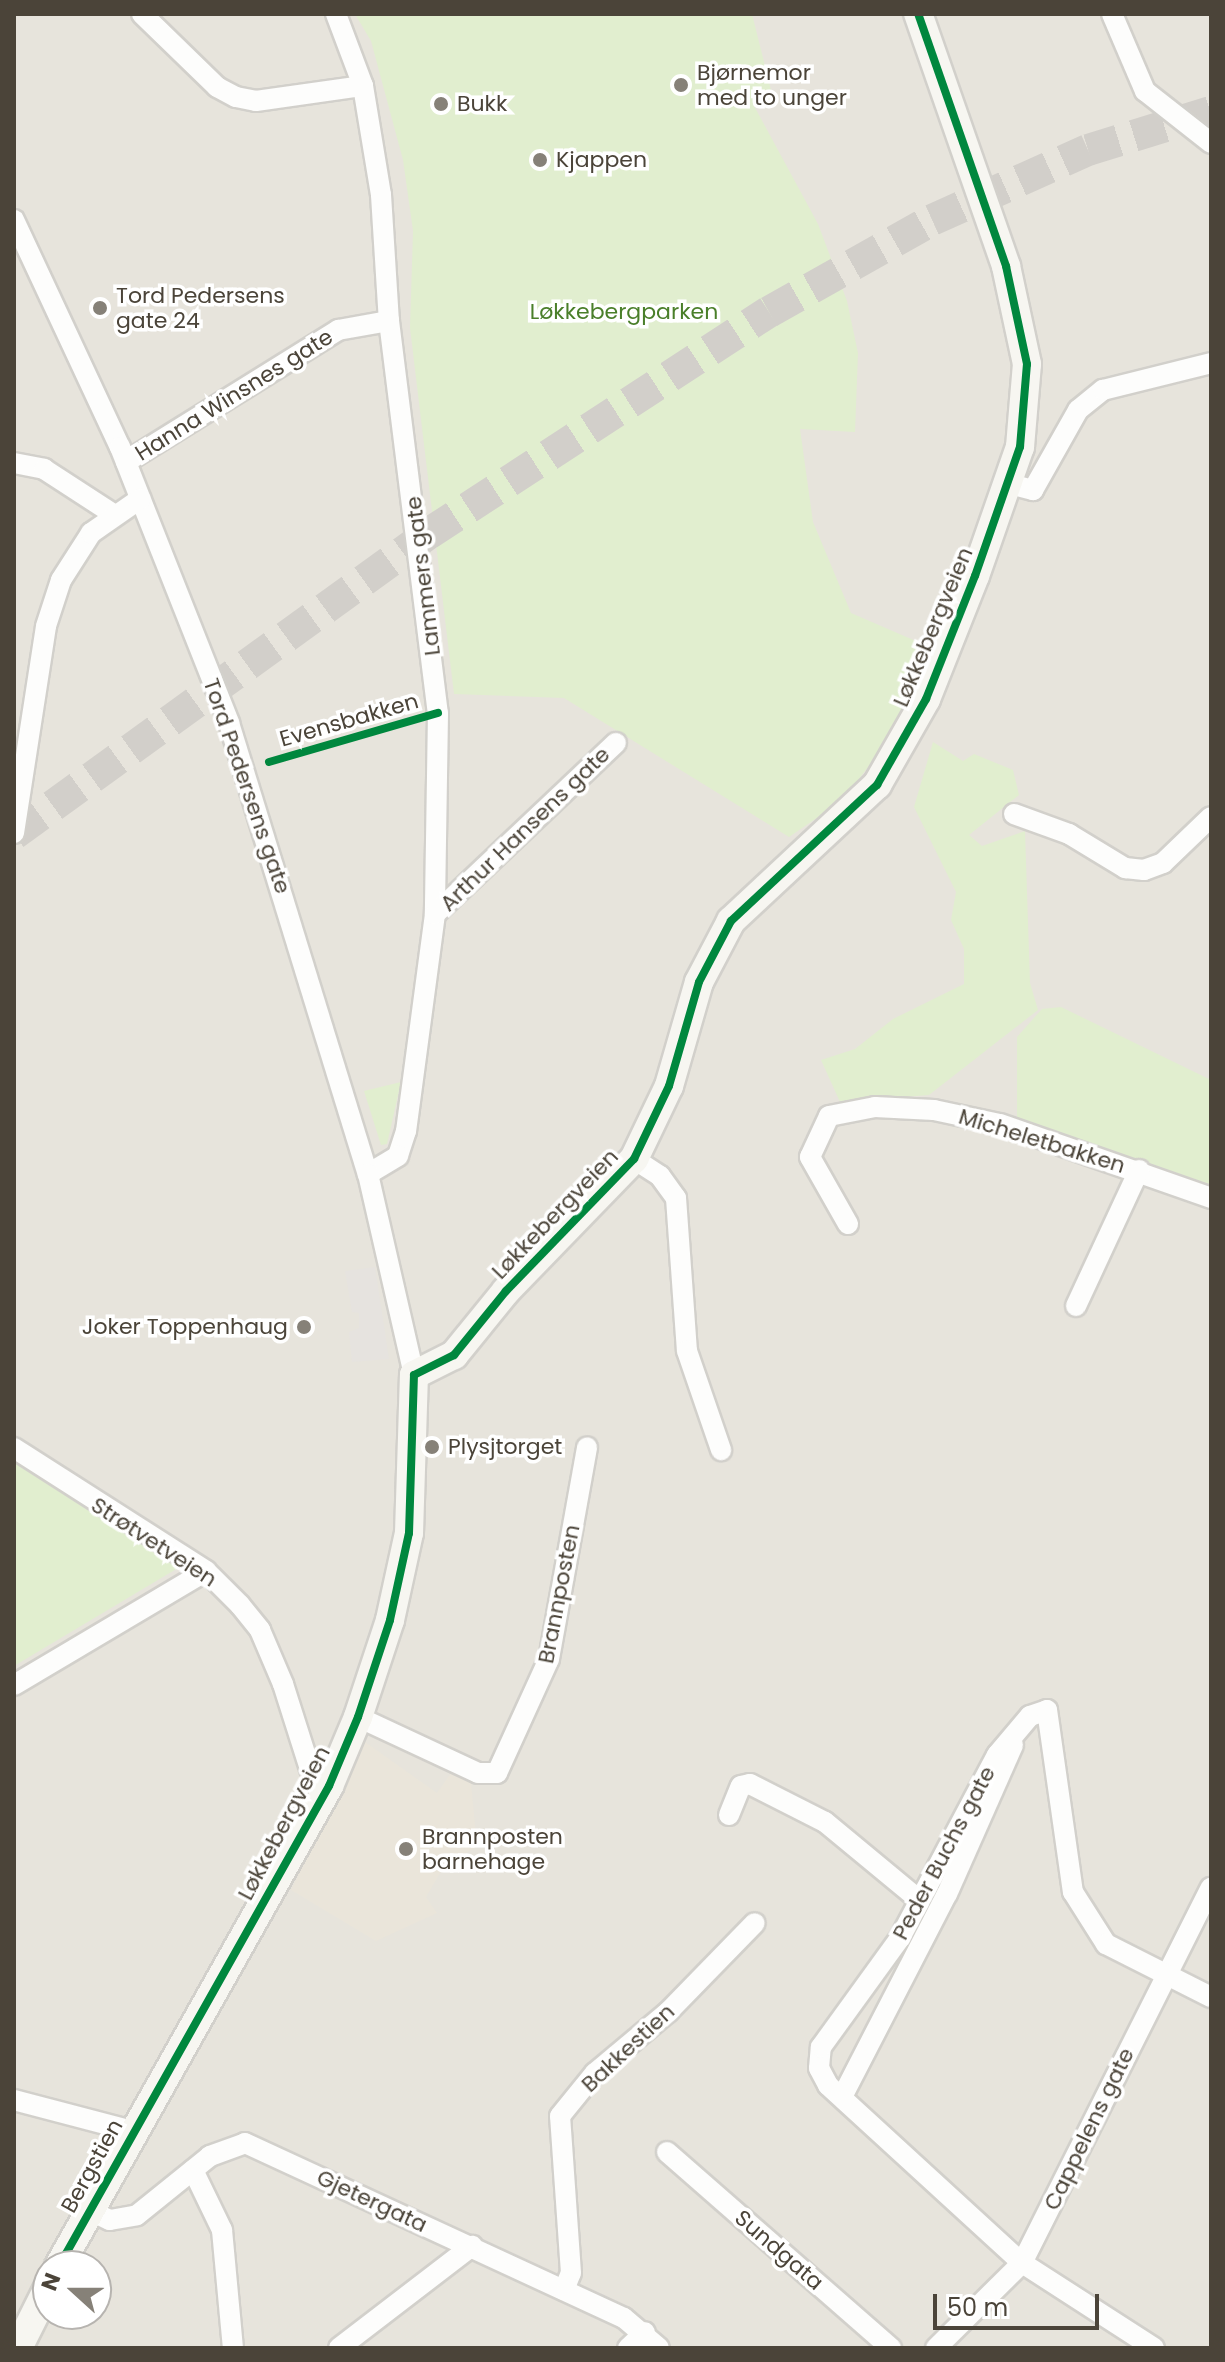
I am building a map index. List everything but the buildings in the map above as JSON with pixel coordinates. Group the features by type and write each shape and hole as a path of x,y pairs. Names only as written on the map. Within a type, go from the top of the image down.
{"main road":[{"name":"Løkkebergveien","path":"158,2085 329,1786 358,1717 390,1620 409,1533 414,1375 454,1355 506,1291 634,1159 669,1086 699,982 731,921 877,785 926,699 1010,484 1026,419 1024,340 968,147 918,14"},
{"name":"Bergstien","path":"67,2250 158,2085"},
{"path":"18,2348 32,2320"}],"street":[{"path":"142,14 217,87 236,97 256,101 363,86"},
{"name":"Lammers gate","path":"336,14 363,86 389,270 389,321 438,713 435,914 406,1131 398,1156 368,1174"},
{"path":"1112,14 1145,91 1211,143"},
{"name":"Tord Pedersens gate","path":"14,220 126,462 229,723 368,1174 414,1375"},
{"name":"Hanna Winsnes gate","path":"126,462 338,330 389,321"},
{"path":"1010,484 1033,490 1078,410 1103,390 1211,363"},
{"path":"14,463 44,469 113,514"},
{"name":"Hanna Winsnes gate","path":"14,833 46,626 75,555 113,514 140,499"},
{"name":"Arthur Hansens gate","path":"435,914 616,743"},
{"path":"1014,814 1069,834 1125,868 1144,870 1163,863 1211,817"},
{"name":"Micheletbakken","path":"848,1224 810,1157 829,1116 851,1110 934,1110 1000,1124 1139,1170 1211,1198"},
{"path":"634,1159 660,1176 676,1198 687,1351 721,1450"},
{"name":"Micheletbakken","path":"1076,1306 1139,1170"},
{"name":"Brannposten","path":"358,1717 478,1773 497,1773 549,1659 587,1447"},
{"name":"Strøtvetveien","path":"14,1448 206,1571 260,1630 310,1769 329,1786"},
{"path":"14,1685 206,1571"},
{"name":"Peder Buchs gate","path":"1154,2348 1022,2263 842,2097 819,2068 821,2047 900,1938 918,1899 1017,1728 1047,1710 1073,1892 1106,1944 1163,1977"},
{"name":"Peder Buchs gate","path":"842,2097 972,1840 1010,1759 1017,1728"},
{"path":"729,1815 741,1786 750,1784 825,1822 918,1899"},
{"name":"Cappelens gate","path":"936,2348 1022,2263 1163,1977 1211,1888"},
{"name":"Bakkestien","path":"564,2290 571,2273 560,2116 595,2073 668,2012 755,1923"},
{"path":"1163,1977 1211,1997"},
{"path":"14,2100 132,2131"},
{"name":"Gjetergata","path":"87,2209 110,2220 137,2215 227,2145 245,2143 564,2290 645,2332 659,2348"},
{"name":"Sundgata","path":"667,2152 891,2348"},
{"path":"193,2170 222,2230 233,2348"},
{"path":"339,2348 472,2246"},
{"path":"628,2348 645,2332"}],"shaded area":[{"path":"14,14 1211,14 1211,2348 18,2348 34,2330 112,2330 112,2250 32,2250 32,2298 14,2327"},
{"path":"375,1267 389,1359 352,1362 349,1332 359,1328 359,1313 352,1312 345,1271"},
{"path":"365,1742 437,1793 451,1773 471,1783 477,1847 446,1863 426,1897 437,1913 376,1941 291,1890"}],"green space":[{"name":"Løkkebergparken","path":"355,14 752,14 773,98 753,104 818,224 847,301 858,353 855,432 800,429 813,522 851,613 932,648 884,746 843,800 789,837 564,698 454,694 410,328 413,231 403,160 371,41"},
{"path":"933,742 963,761 974,754 1013,770 1019,795 969,835 982,846 1025,831 1030,983 1038,1010 929,1095 840,1102 821,1060 855,1049 893,1019 964,984 964,949 951,920 956,892 914,807"},
{"path":"1061,1007 1211,1080 1211,1185 1017,1121 1017,1037 1042,1009"},
{"path":"401,1082 387,1144 381,1145 364,1091"},
{"path":"14,1458 183,1565 14,1666"}],"tunnel":[{"path":"14,834 428,534 769,312 932,220 1088,150 1211,112"}],"cycle path":[{"path":"68,2250 329,1786 358,1717 390,1620 409,1533 414,1375 454,1355 506,1291 634,1159 669,1086 699,982 731,921 877,785 926,699 975,576 1020,447 1027,364 1006,266 918,14"},
{"name":"Evensbakken","path":"269,762 438,713"}],"place":[{"name":"Bjørnemor med to unger","path":"681,85"},
{"name":"Bukk","path":"441,104"},
{"name":"Kjappen","path":"540,160"},
{"name":"Tord Pedersens gate 24","path":"100,308"},
{"name":"Joker Toppenhaug","path":"304,1327"},
{"name":"Plysjtorget","path":"432,1447"},
{"name":"Brannposten barnehage","path":"406,1849"}]}
